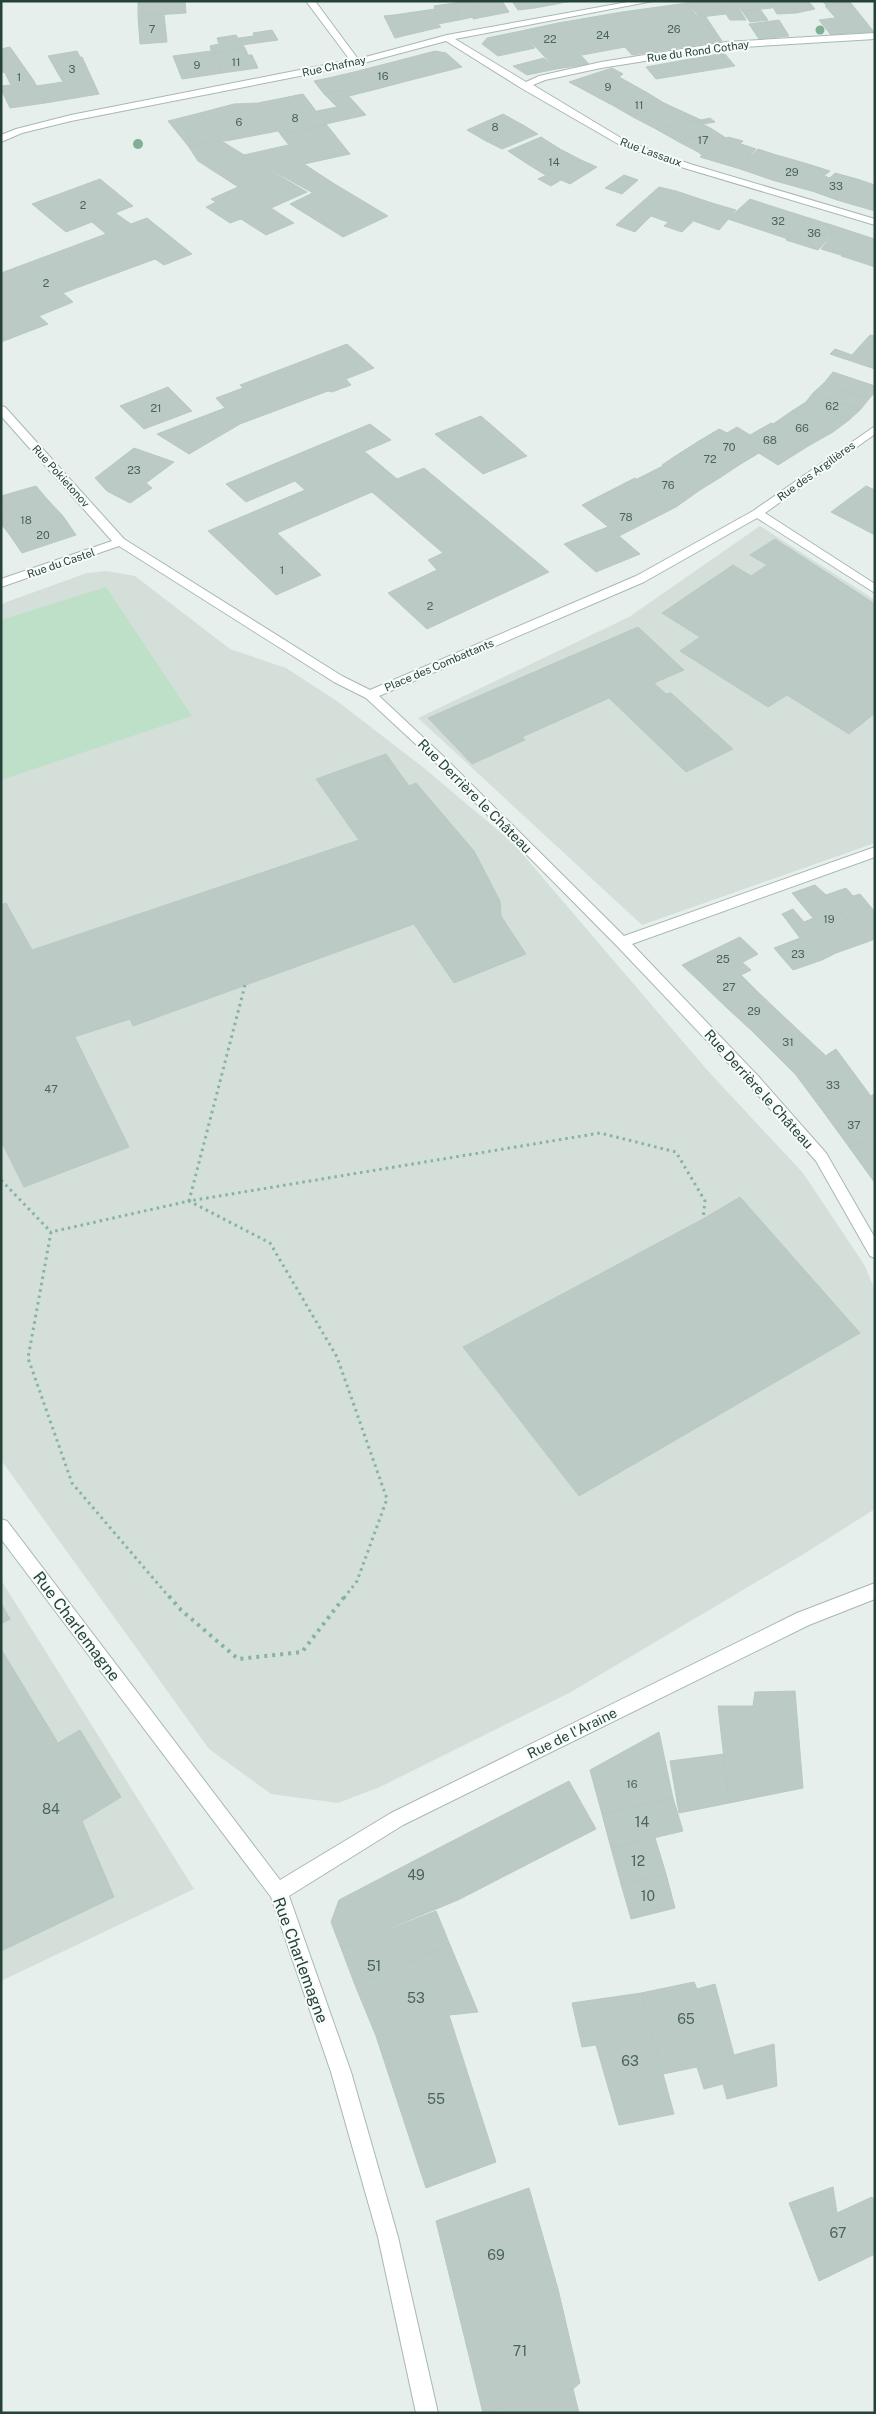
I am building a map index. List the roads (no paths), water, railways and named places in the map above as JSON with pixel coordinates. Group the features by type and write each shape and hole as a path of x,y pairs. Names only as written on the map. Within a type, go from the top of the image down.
{"street":[{"path":"310,1 356,62"},
{"name":"Rue Chafnay","path":"19,131 70,118 356,62 447,38 649,1"},
{"name":"Rue du Rond Cothay","path":"524,86 542,78 601,65 726,45 875,36"},
{"name":"Rue Lassaux","path":"447,38 524,86 623,143 688,166 875,222"},
{"path":"1,130 19,131"},
{"path":"1,140 19,131"},
{"name":"Rue Pokietonov","path":"1,410 120,542"},
{"name":"Rue des Argilières","path":"640,580 757,514 875,429"},
{"path":"757,514 875,589"},
{"name":"Rue du Castel","path":"1,583 120,542"},
{"name":"Place des Combattants","path":"120,542 338,679 370,695 640,580"},
{"name":"Rue Derrière le Château","path":"370,695 438,758 622,942 754,1081 820,1157 875,1252"},
{"path":"622,942 875,852"},
{"name":"Rue Charlemagne","path":"1,1526 278,1892 341,2072 388,2237 427,2413"},
{"name":"Rue de l'Araine","path":"278,1892 397,1819 803,1618 875,1591"}]}
